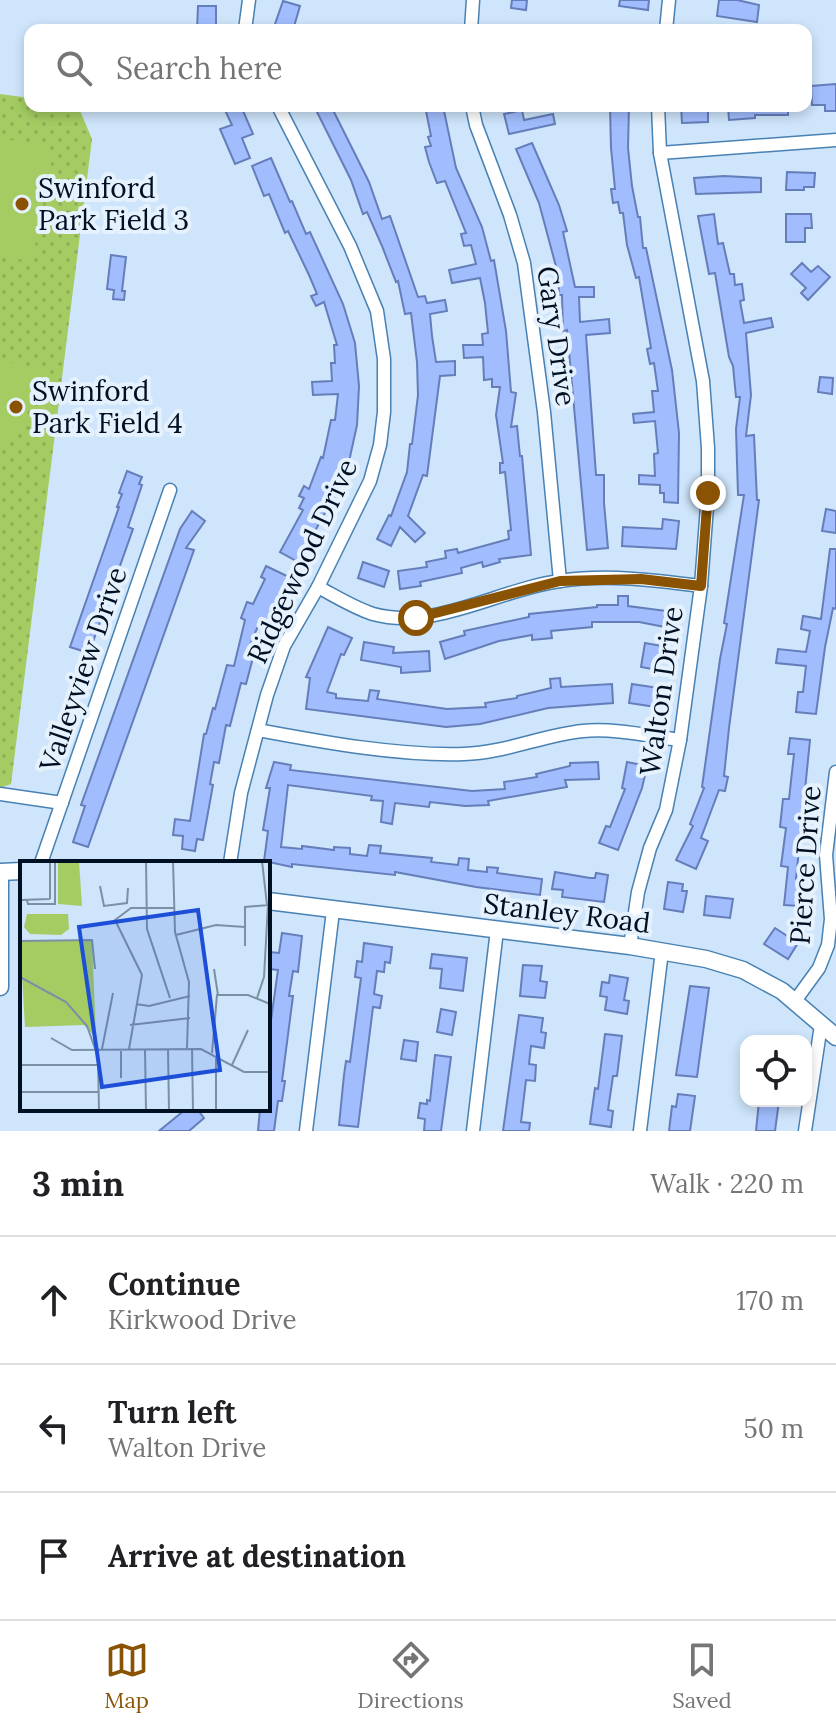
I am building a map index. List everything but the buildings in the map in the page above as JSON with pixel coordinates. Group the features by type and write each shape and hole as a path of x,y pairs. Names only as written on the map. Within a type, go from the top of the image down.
{"street":[{"path":"246,24 249,0"},
{"path":"471,24 473,0"},
{"path":"667,24 669,0"},
{"name":"Ridgewood Drive","path":"230,861 241,793 284,646 318,587 365,491 383,428 384,359 377,311 350,246 281,112"},
{"name":"Gary Drive","path":"473,112 524,263 544,412 560,581"},
{"name":"Walton Drive","path":"630,946 638,892 650,848 666,810 680,740 701,586 708,478 703,381 660,153 658,112"},
{"path":"660,153 836,140"},
{"name":"Valleyview Drive","path":"42,861 170,490"},
{"path":"318,587 372,613 416,618 560,581 641,579 701,586"},
{"path":"258,730 319,741 463,754 489,752 583,731 623,732 680,740"},
{"name":"Pierce Drive","path":"795,1001 819,968 828,945 831,919 826,855 836,772"},
{"path":"0,794 62,803"},
{"path":"0,872 20,871"},
{"path":"0,878 0,987"},
{"name":"Stanley Road","path":"270,901 630,946 706,959 743,970 795,1001 836,1037"},
{"path":"306,1131 333,911"},
{"path":"473,1131 497,930"},
{"path":"640,1131 662,951"},
{"path":"805,1131 821,1025"}],"green space":[{"path":"0,94 24,97 24,112 81,112 92,139 11,784 0,788"},
{"name":"Swinford Park Field 3","path":"0,139 47,144 53,153 32,262 0,255"},
{"name":"Swinford Park Field 4","path":"0,360 42,369 28,411 0,445"}],"place":[{"name":"Swinford Park Field 3","path":"22,204"},
{"name":"Swinford Park Field 4","path":"16,407"}],"route":[{"path":"416,618 560,581 641,579 701,586 708,493"}]}
